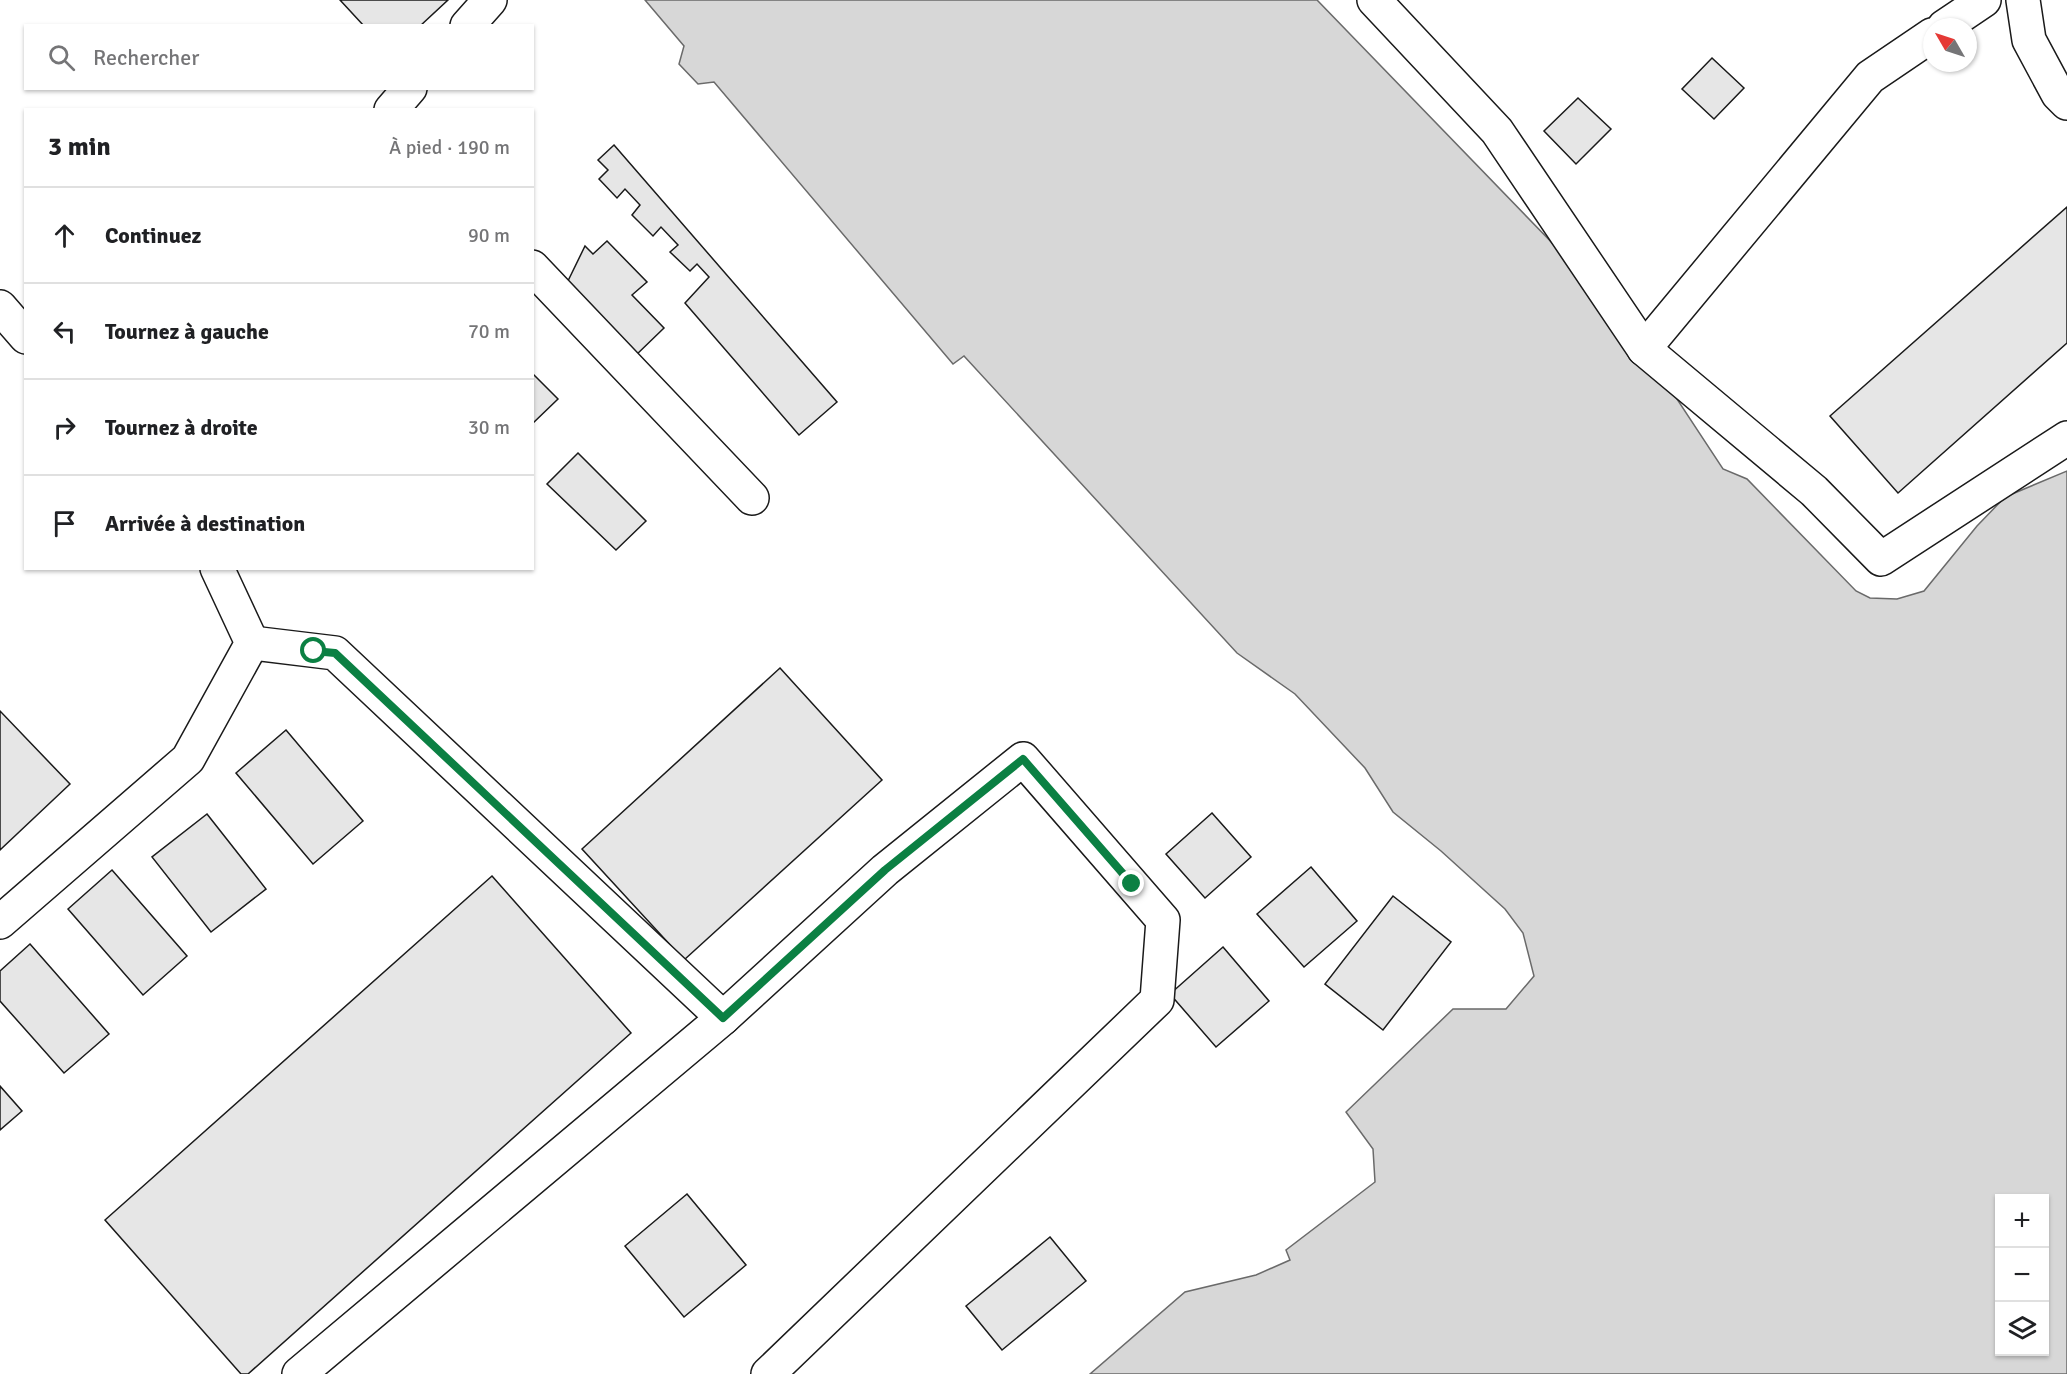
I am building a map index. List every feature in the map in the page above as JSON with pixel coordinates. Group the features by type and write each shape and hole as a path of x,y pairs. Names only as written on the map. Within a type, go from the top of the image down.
{"street":[{"path":"469,24 490,0"},
{"path":"1374,0 1497,131 1644,349 1814,491 1881,559 2067,438"},
{"path":"1957,18 1984,0"},
{"path":"2023,0 2029,40 2058,94 2067,103"},
{"path":"1644,349 1870,77 1923,41"},
{"path":"393,108 408,90"},
{"path":"534,269 752,498"},
{"path":"0,307 24,335"},
{"path":"218,570 252,643"},
{"path":"0,921 188,759 252,643"},
{"path":"252,643 335,653 723,1018"},
{"path":"299,1374 723,1018 885,870 1023,759 1164,920 1157,1000 768,1374"}],"shaded area":[{"path":"645,0 1317,0 1621,314 1723,469 1747,479 1856,591 1870,598 1897,599 1924,591 1977,526 2005,497 2067,471 2067,1374 1090,1374 1185,1292 1256,1275 1290,1260 1286,1250 1375,1182 1373,1149 1346,1112 1453,1009 1506,1009 1534,976 1523,933 1505,909 1441,851 1393,812 1365,768 1295,694 1237,653 964,356 953,364 714,82 698,84 679,64 684,46"}],"building":[{"path":"340,0 448,0 422,24 362,24"},
{"path":"1712,58 1744,88 1714,119 1682,89"},
{"path":"1578,98 1611,129 1576,164 1544,131"},
{"path":"614,145 837,402 799,435 685,303 709,277 697,264 690,271 670,252 678,245 661,227 653,236 632,215 640,205 625,189 617,198 599,179 608,170 598,160"},
{"path":"2067,207 2067,343 1898,493 1830,416"},
{"path":"607,241 647,282 632,295 664,328 634,357 565,287 585,246 593,254"},
{"path":"534,375 558,399 534,422"},
{"path":"578,453 646,521 616,550 547,484"},
{"path":"780,668 882,780 684,960 582,849"},
{"path":"0,711 70,784 0,850"},
{"path":"286,730 363,821 313,864 236,773"},
{"path":"1212,813 1251,857 1205,898 1166,854"},
{"path":"207,814 266,889 211,932 152,857"},
{"path":"1311,867 1357,921 1304,967 1257,914"},
{"path":"112,870 187,956 143,995 68,909"},
{"path":"492,876 631,1033 248,1374 241,1374 105,1220"},
{"path":"1393,896 1451,942 1383,1030 1325,984"},
{"path":"30,944 109,1034 64,1073 0,1001 0,971"},
{"path":"1223,947 1269,1001 1216,1047 1170,994"},
{"path":"0,1086 22,1111 0,1130"},
{"path":"687,1194 746,1265 684,1317 625,1246"},
{"path":"1050,1237 1086,1281 1002,1350 966,1306"}],"route":[{"path":"314,651 335,653 723,1018 885,870 1023,759 1132,884"}]}
